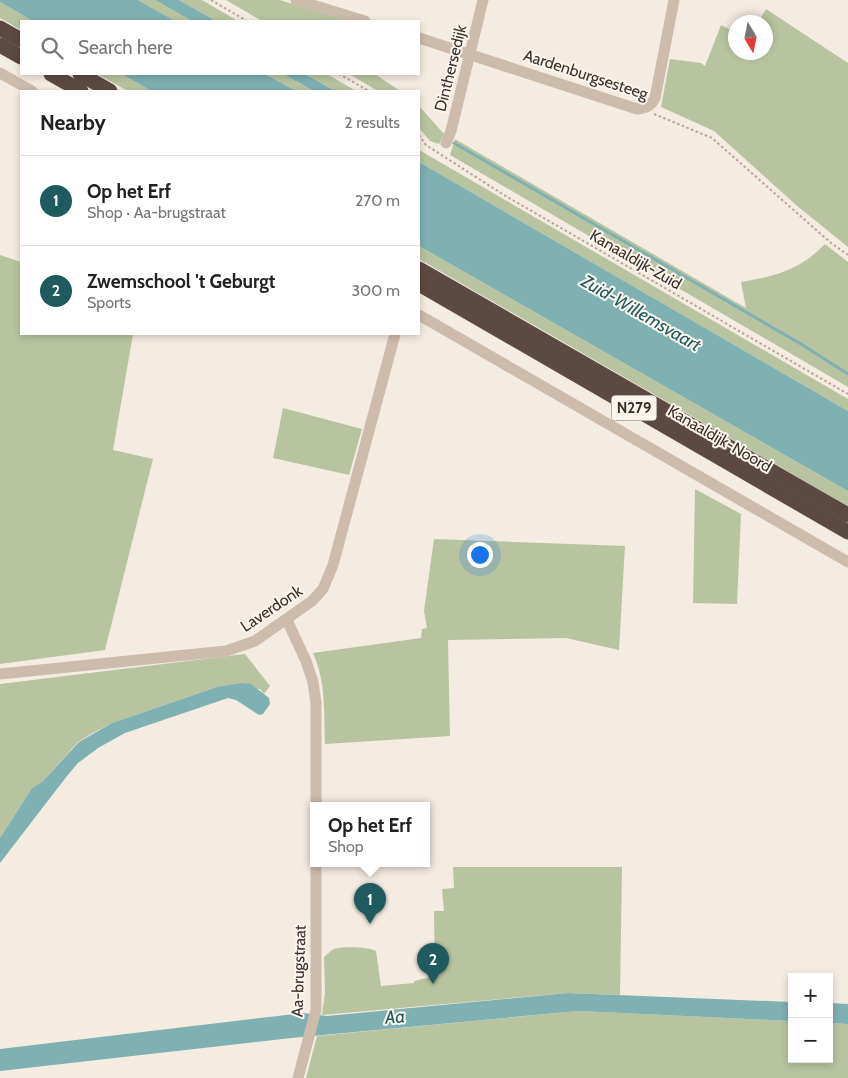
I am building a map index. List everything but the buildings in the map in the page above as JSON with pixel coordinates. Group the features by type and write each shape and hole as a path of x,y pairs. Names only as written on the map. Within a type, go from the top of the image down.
{"highway":[{"path":"0,28 20,39"},
{"path":"0,45 20,56"},
{"path":"53,75 79,90"},
{"path":"82,75 108,90"},
{"name":"Kanaaldijk-Noord","path":"420,270 848,515"},
{"name":"Kanaaldijk-Noord","path":"420,285 848,532"}],"street":[{"path":"296,0 362,20"},
{"name":"Dinthersedijk","path":"446,143 451,131 483,0"},
{"path":"647,108 655,98 674,0"},
{"name":"Aardenburgsesteeg","path":"420,38 638,109 647,108"},
{"path":"0,73 30,90"},
{"path":"420,316 848,562"},
{"name":"Laverdonk","path":"0,674 226,651 255,641 312,601 323,589 329,578 395,335"},
{"path":"286,620 306,661 313,682 316,703 316,802"},
{"name":"Aa-brugstraat","path":"298,1078 316,1010 316,867"}],"path":[{"path":"211,0 245,20"},
{"path":"341,75 367,90"},
{"name":"Aardenburgsesteeg","path":"647,108 650,112 712,138 848,256"},
{"name":"Kanaaldijk-Zuid","path":"420,137 426,145 504,194 848,394"}],"green space":[{"path":"138,0 155,0 190,20 173,20"},
{"path":"179,0 202,0 236,20 214,20"},
{"path":"226,0 280,0 345,20 260,20"},
{"path":"0,2 31,20 20,20 20,29 0,18"},
{"path":"766,9 848,63 848,247 796,205 714,131 661,107 670,59 701,63 705,66 721,25 728,28 728,60 773,60 773,15 762,15"},
{"path":"99,75 124,75 149,90 126,90"},
{"path":"267,75 285,75 312,90 294,90"},
{"path":"307,75 329,75 354,90 333,90"},
{"path":"351,75 376,75 399,90 376,90"},
{"path":"420,107 444,134 439,144 430,141 420,129"},
{"path":"455,139 746,308 741,282 776,274 797,266 816,253 825,244 848,262 848,387 450,155"},
{"path":"420,151 848,399 848,411 420,163"},
{"path":"420,247 848,491 848,506 420,260"},
{"path":"0,255 20,262 20,335 133,335 113,450 153,459 105,650 0,664"},
{"path":"283,408 362,429 349,475 273,458"},
{"path":"695,489 741,514 737,604 693,603"},
{"path":"434,539 625,546 619,650 566,638 448,640 450,736 325,744 322,686 313,653 421,638 422,629 427,628 424,611"},
{"path":"245,654 270,686 264,694 260,689 217,687 112,723 91,734 78,742 43,781 32,788 0,838 0,684"},
{"path":"453,867 622,867 620,995 568,993 322,1015 325,993 324,957 334,949 355,947 376,951 381,986 414,983 414,981 435,976 434,911 444,911 442,889 454,888"},
{"path":"578,1011 788,1021 788,1063 833,1063 833,1023 848,1024 848,1078 306,1078 317,1036"}],"water":[{"path":"0,0 138,0 173,20 31,20 0,2"},
{"path":"155,0 179,0 214,20 190,20"},
{"path":"124,75 267,75 294,90 149,90"},
{"path":"285,75 307,75 333,90 312,90"},
{"name":"Zuid-Willemsvaart","path":"420,163 848,411 848,491 420,247"},
{"path":"242,683 251,684 269,698 270,704 263,714 259,715 236,700 228,698 125,733 98,748 78,763 0,863 0,838 32,788 43,781 79,742 112,723 217,687"},
{"name":"Aa","path":"568,993 788,1002 788,1021 578,1011 291,1038 0,1071 0,1049 303,1013 327,1016"},
{"path":"833,1003 848,1004 848,1024 833,1023"}],"waterway":[{"path":"454,143 801,344 848,374"}],"place":[{"name":"Op het Erf","path":"370,924"},
{"name":"Zwemschool 't Geburgt","path":"433,984"}]}
